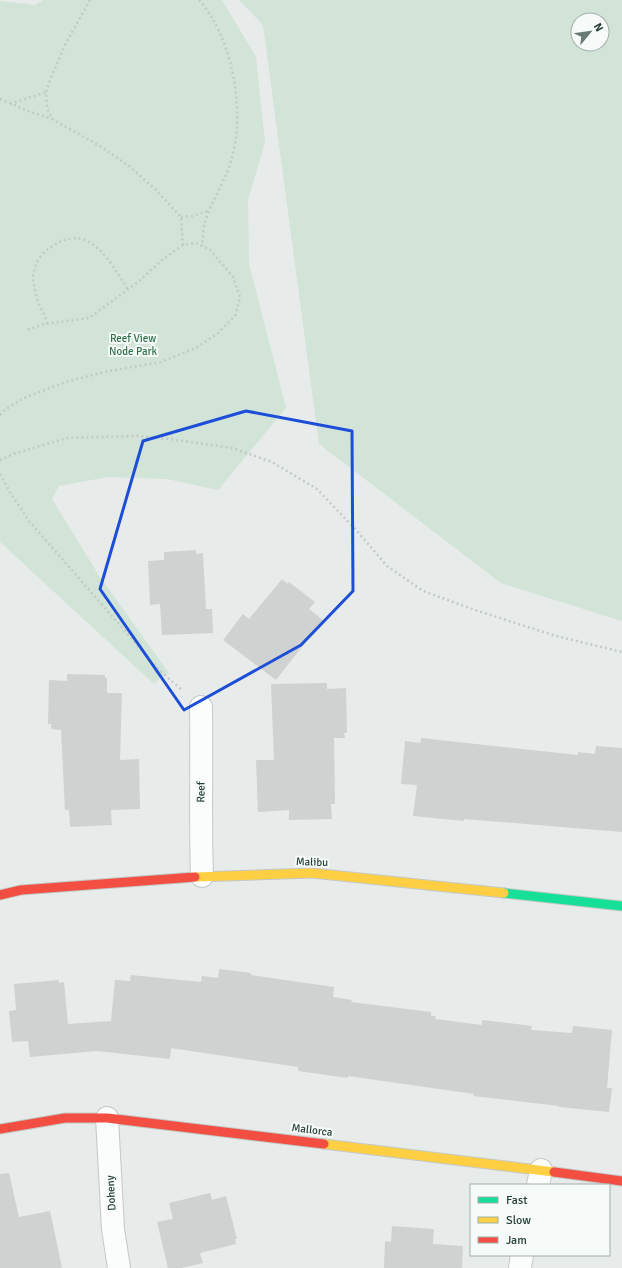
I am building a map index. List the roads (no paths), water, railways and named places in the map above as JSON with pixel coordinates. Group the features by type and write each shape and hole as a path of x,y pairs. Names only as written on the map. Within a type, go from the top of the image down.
{"street":[{"name":"Reef","path":"201,707 202,794 200,829 202,876"},
{"name":"Malibu","path":"0,894 21,890 202,876 312,873 622,906"},
{"name":"Mallorca","path":"0,1129 65,1118 106,1118 540,1178 622,1182"},
{"name":"Doheny","path":"106,1118 113,1229 119,1268"},
{"path":"520,1268 522,1256"}],"park label":[{"name":"Reef View Node Park","path":"133,344"}]}
